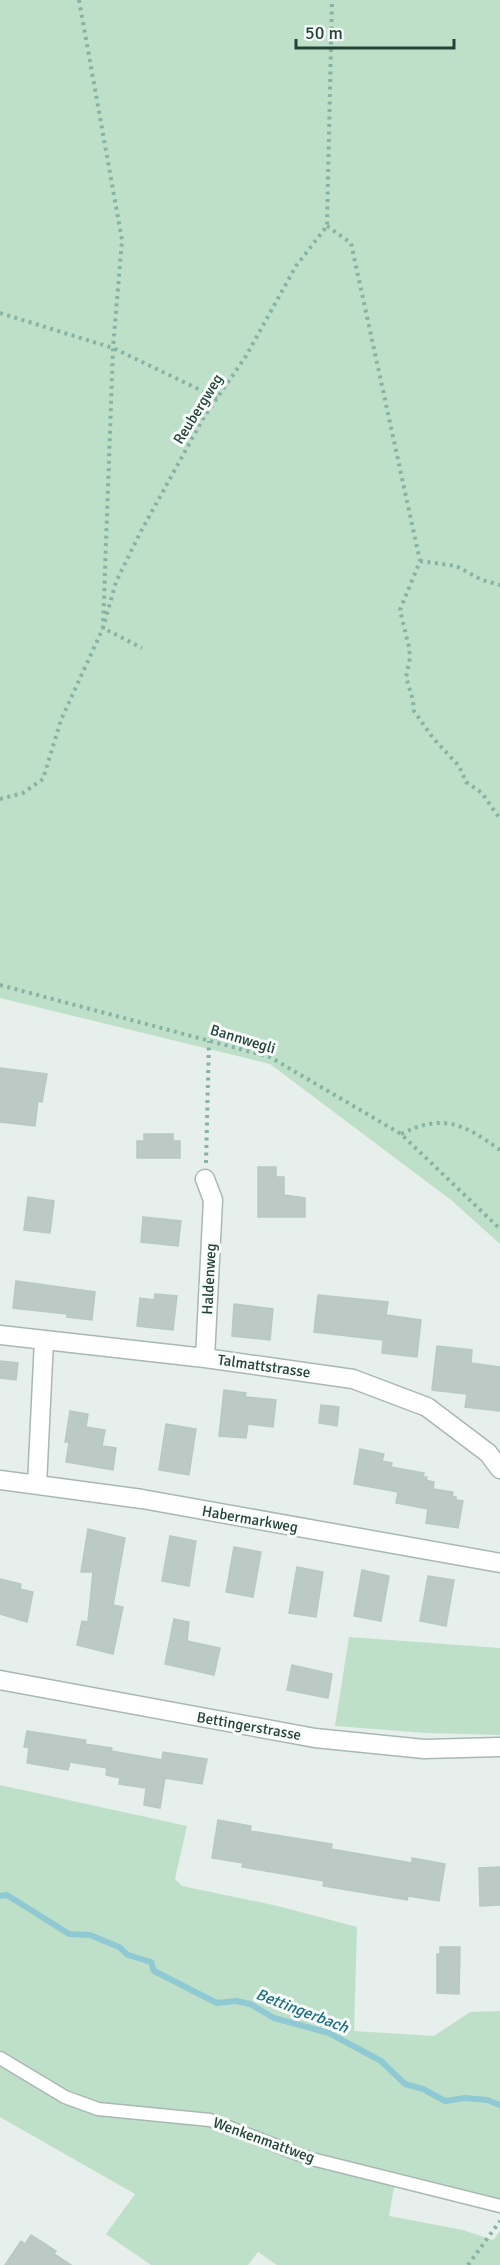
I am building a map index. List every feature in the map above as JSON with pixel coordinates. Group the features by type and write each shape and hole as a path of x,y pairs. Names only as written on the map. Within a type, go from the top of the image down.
{"street":[{"name":"Haldenweg","path":"205,1358 213,1200 206,1179"},
{"name":"Talmattstrasse","path":"0,1335 205,1358 353,1379 427,1407 488,1453 500,1469"},
{"path":"37,1485 44,1340"},
{"name":"Habermarkweg","path":"0,1480 142,1499 500,1563"},
{"name":"Bettingerstrasse","path":"0,1680 315,1738 424,1749 500,1747"}],"lane":[{"name":"Wenkenmattweg","path":"0,2058 65,2097 98,2109 210,2120 308,2158 445,2190 500,2206"}],"path":[{"path":"79,0 122,240 113,348 103,628 142,648"},
{"path":"332,0 327,226 351,243 420,561 400,610 409,647 406,677 414,711 433,738 459,766 466,782 482,793 500,819"},
{"name":"Reubergweg","path":"0,799 23,793 43,779 61,720 103,628 116,582 140,533 204,417 246,356 296,266 327,226"},
{"path":"0,313 113,348 217,398"},
{"path":"420,561 456,566 482,580 500,585"},
{"name":"Bannwegli","path":"0,985 270,1057 401,1134 499,1226"},
{"path":"206,1179 209,1041"},
{"path":"401,1134 418,1126 437,1122 461,1126 480,1135 500,1150"},
{"path":"468,2265 500,2221"}],"green space":[{"path":"0,0 500,0 500,1244 451,1200 270,1064 0,998"},
{"path":"349,1637 500,1648 500,1735 427,1733 335,1726"},
{"path":"0,1785 187,1826 175,1879 182,1886 278,1906 357,1927 354,2031 434,2036 470,2012 500,2011 500,2214 395,2182 389,2216 463,2230 493,2240 500,2231 500,2265 277,2265 258,2252 248,2265 151,2265 106,2234 135,2194 0,2117"}],"building":[{"path":"0,1068 47,1074 42,1102 38,1101 35,1126 0,1122"},
{"path":"144,1134 173,1134 173,1141 180,1141 180,1158 137,1158 137,1141 144,1141"},
{"path":"258,1167 276,1167 276,1177 284,1177 284,1195 305,1198 305,1217 258,1217"},
{"path":"28,1197 54,1201 50,1233 24,1230"},
{"path":"143,1217 181,1221 178,1246 141,1242"},
{"path":"16,1281 95,1292 92,1320 67,1317 67,1314 13,1308"},
{"path":"155,1294 177,1296 173,1330 137,1326 140,1298 154,1300"},
{"path":"318,1295 388,1302 386,1315 421,1320 417,1357 382,1353 383,1340 314,1332"},
{"path":"234,1304 273,1309 270,1340 232,1336"},
{"path":"437,1346 472,1350 471,1363 500,1367 500,1411 465,1407 467,1394 432,1390"},
{"path":"0,1361 18,1363 16,1380 0,1378"},
{"path":"224,1390 246,1393 245,1397 276,1400 273,1427 248,1424 246,1438 219,1436"},
{"path":"321,1405 339,1407 337,1426 319,1423"},
{"path":"70,1411 88,1414 86,1427 105,1430 102,1446 116,1448 113,1470 66,1462 69,1442 65,1442"},
{"path":"166,1424 196,1429 189,1475 159,1470"},
{"path":"360,1449 384,1454 382,1461 392,1463 391,1467 424,1473 423,1477 427,1477 426,1480 434,1482 433,1489 453,1492 452,1496 456,1497 456,1500 463,1501 458,1528 426,1523 428,1509 396,1503 398,1492 354,1484"},
{"path":"88,1529 125,1538 113,1605 123,1607 113,1654 77,1645 82,1621 88,1622 93,1572 81,1572"},
{"path":"170,1536 196,1541 189,1586 162,1581"},
{"path":"234,1547 261,1552 253,1597 226,1592"},
{"path":"297,1567 323,1572 316,1617 289,1613"},
{"path":"362,1570 389,1576 381,1621 354,1616"},
{"path":"428,1576 454,1580 446,1626 420,1621"},
{"path":"0,1579 21,1584 20,1589 33,1592 27,1622 0,1614"},
{"path":"174,1619 189,1622 187,1641 220,1648 214,1675 165,1664"},
{"path":"292,1665 332,1674 328,1698 287,1690"},
{"path":"27,1731 86,1740 85,1744 112,1748 111,1751 162,1760 163,1752 207,1759 202,1784 165,1778 160,1808 144,1805 146,1788 119,1784 120,1778 106,1775 107,1768 70,1762 68,1770 27,1763 29,1748 24,1747"},
{"path":"218,1820 251,1826 250,1831 332,1844 331,1849 412,1863 412,1858 445,1864 439,1901 408,1896 407,1900 323,1886 324,1881 242,1867 243,1863 212,1858"},
{"path":"500,1867 500,1905 480,1906 479,1868"},
{"path":"440,1947 460,1947 459,1994 437,1993 437,1954 440,1954"},
{"path":"31,2235 56,2251 54,2254 71,2265 5,2265 21,2241 25,2244"}],"waterway":[{"name":"Bettingerbach","path":"0,1896 7,1895 69,1934 90,1935 119,1947 128,1955 151,1962 154,1971 217,2003 236,2001 250,2004 274,2018 329,2033 381,2061 405,2084 423,2089 445,2101 465,2098 487,2100 500,2105"}]}
